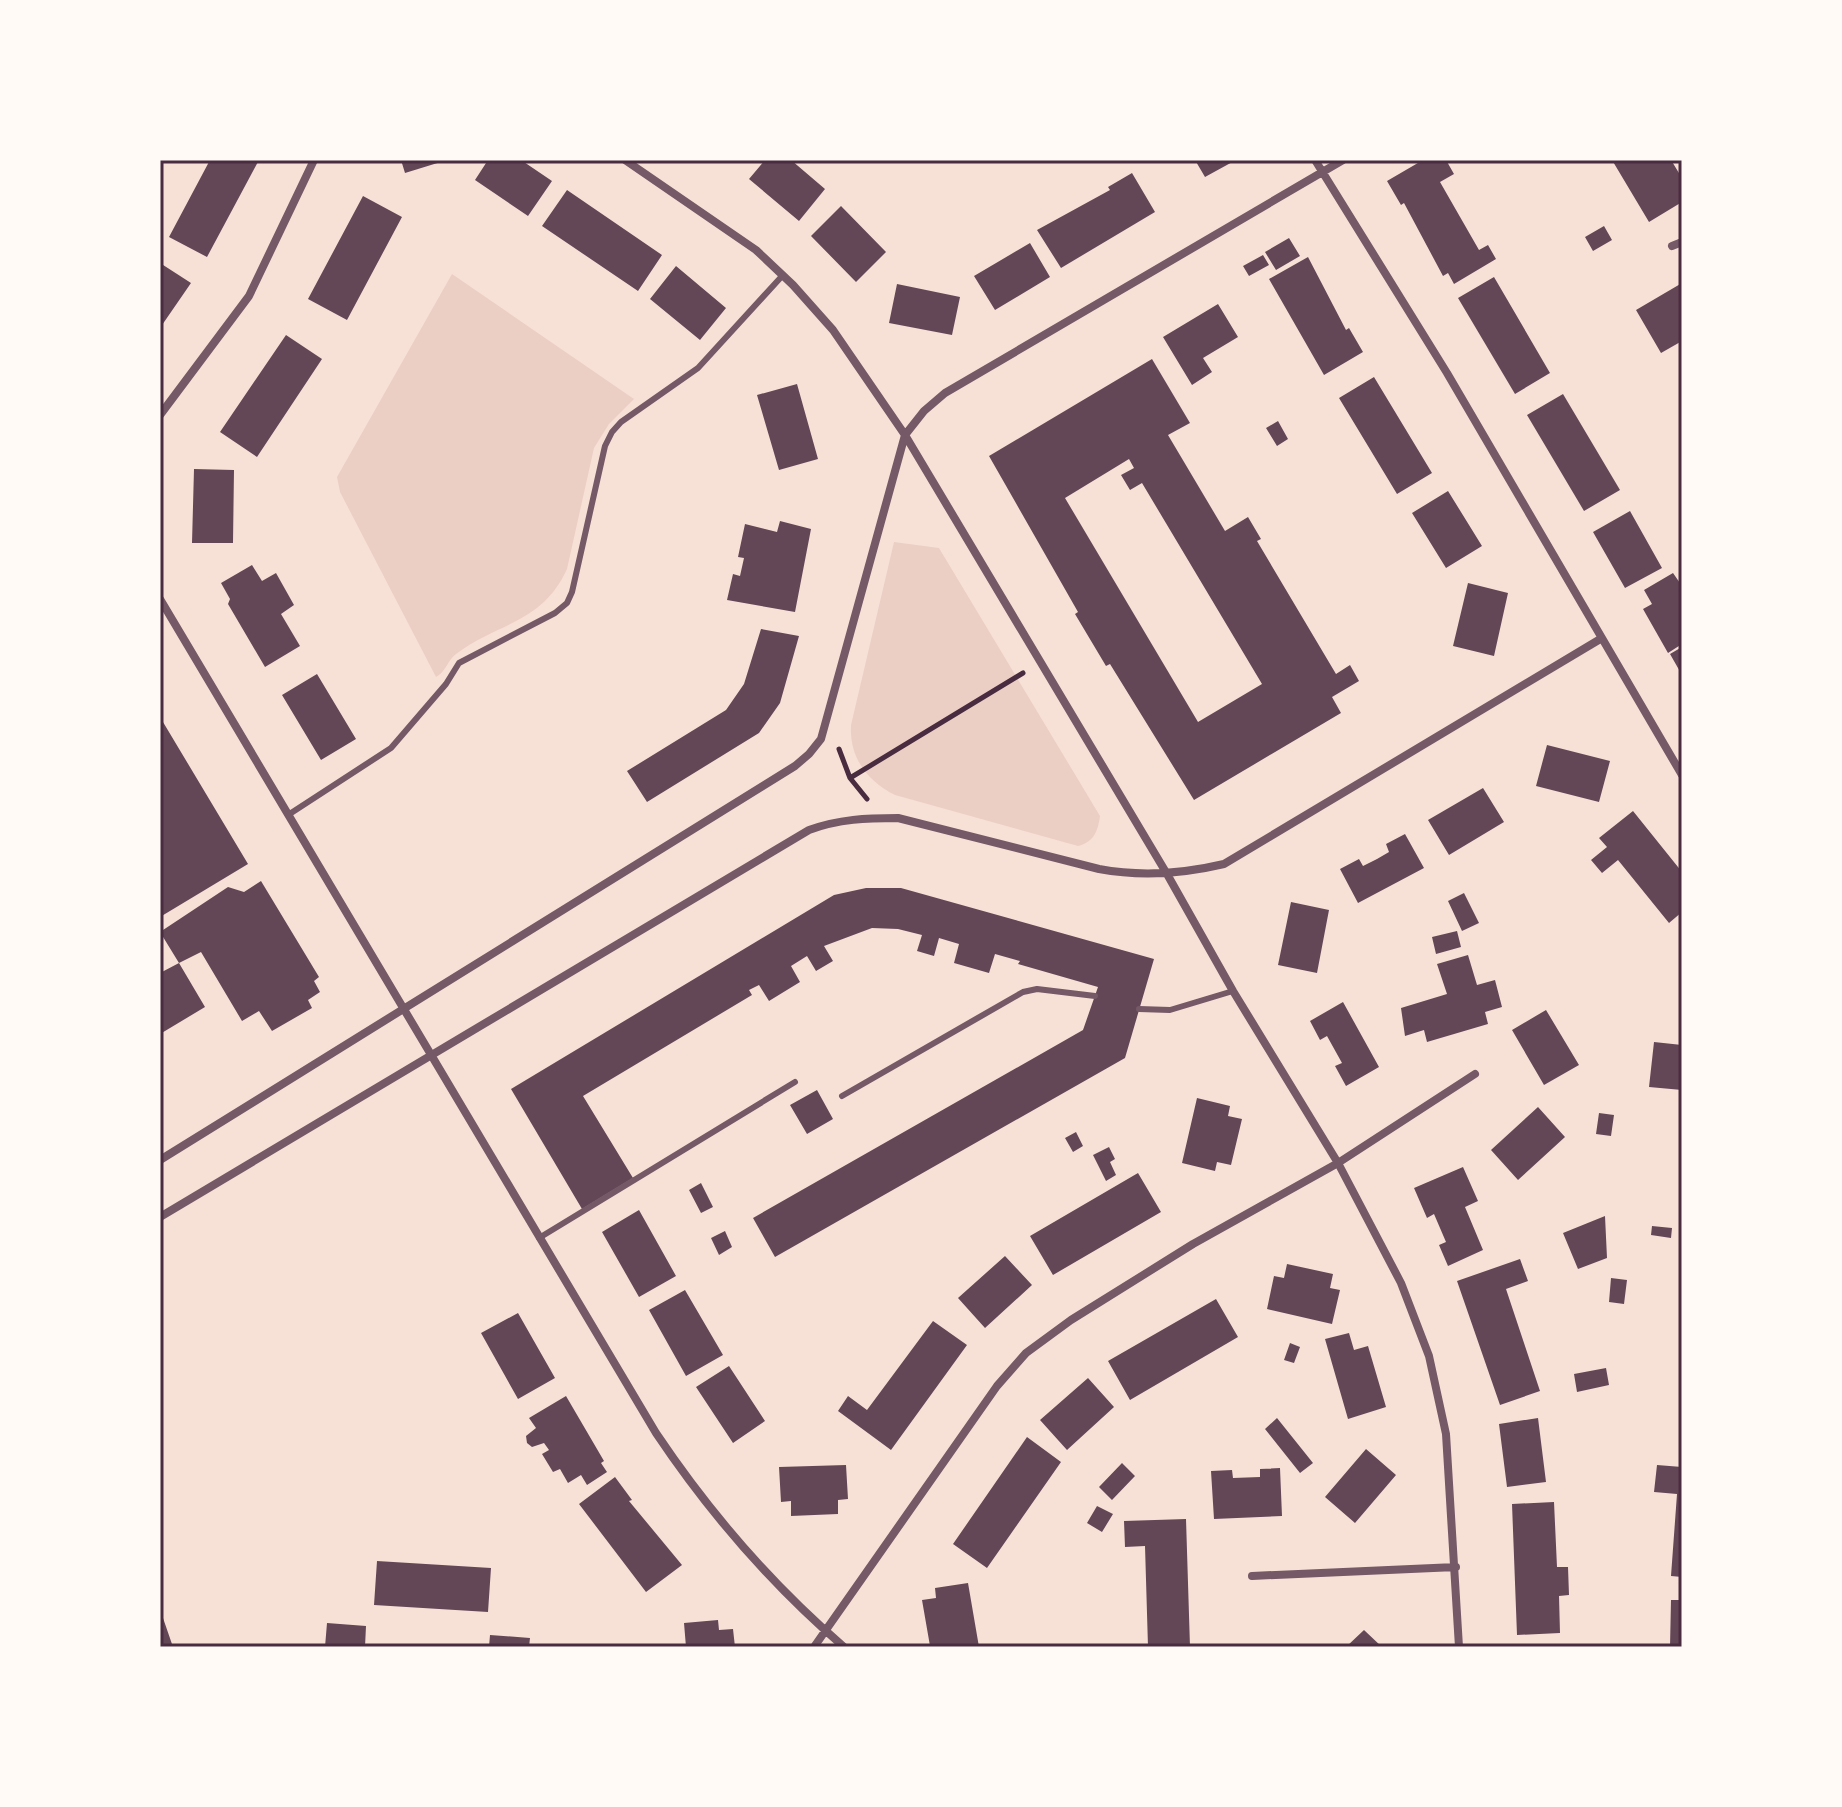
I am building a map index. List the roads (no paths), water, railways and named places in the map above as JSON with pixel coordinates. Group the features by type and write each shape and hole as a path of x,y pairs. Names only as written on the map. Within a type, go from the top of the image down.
{"street":[{"path":"160,415 249,296 314,160"},
{"path":"625,160 756,250 833,330 905,435 1338,1163 1401,1283 1429,1356 1446,1434 1459,1647"},
{"path":"1315,160 1447,373 1682,775"},
{"path":"160,1160 795,766 821,739 905,435 924,411 945,393 1343,160"},
{"path":"1672,246 1682,242"},
{"path":"160,599 656,1433 722,1524 844,1647"},
{"path":"160,1217 809,830 831,822 898,818 1132,875 1193,871 1224,864 1602,638"},
{"path":"814,1647 997,1386 1026,1353 1071,1320 1193,1244 1338,1163 1475,1074"},
{"path":"1252,1576 1456,1567"}],"lane":[{"path":"288,815 391,748 462,661 537,625 567,603 605,446 612,432 621,422 698,368 783,275"},
{"path":"842,1096 1023,992 1037,989 1095,996"},
{"path":"1139,1009 1170,1010 1233,991"},
{"path":"539,1238 795,1082"}]}
